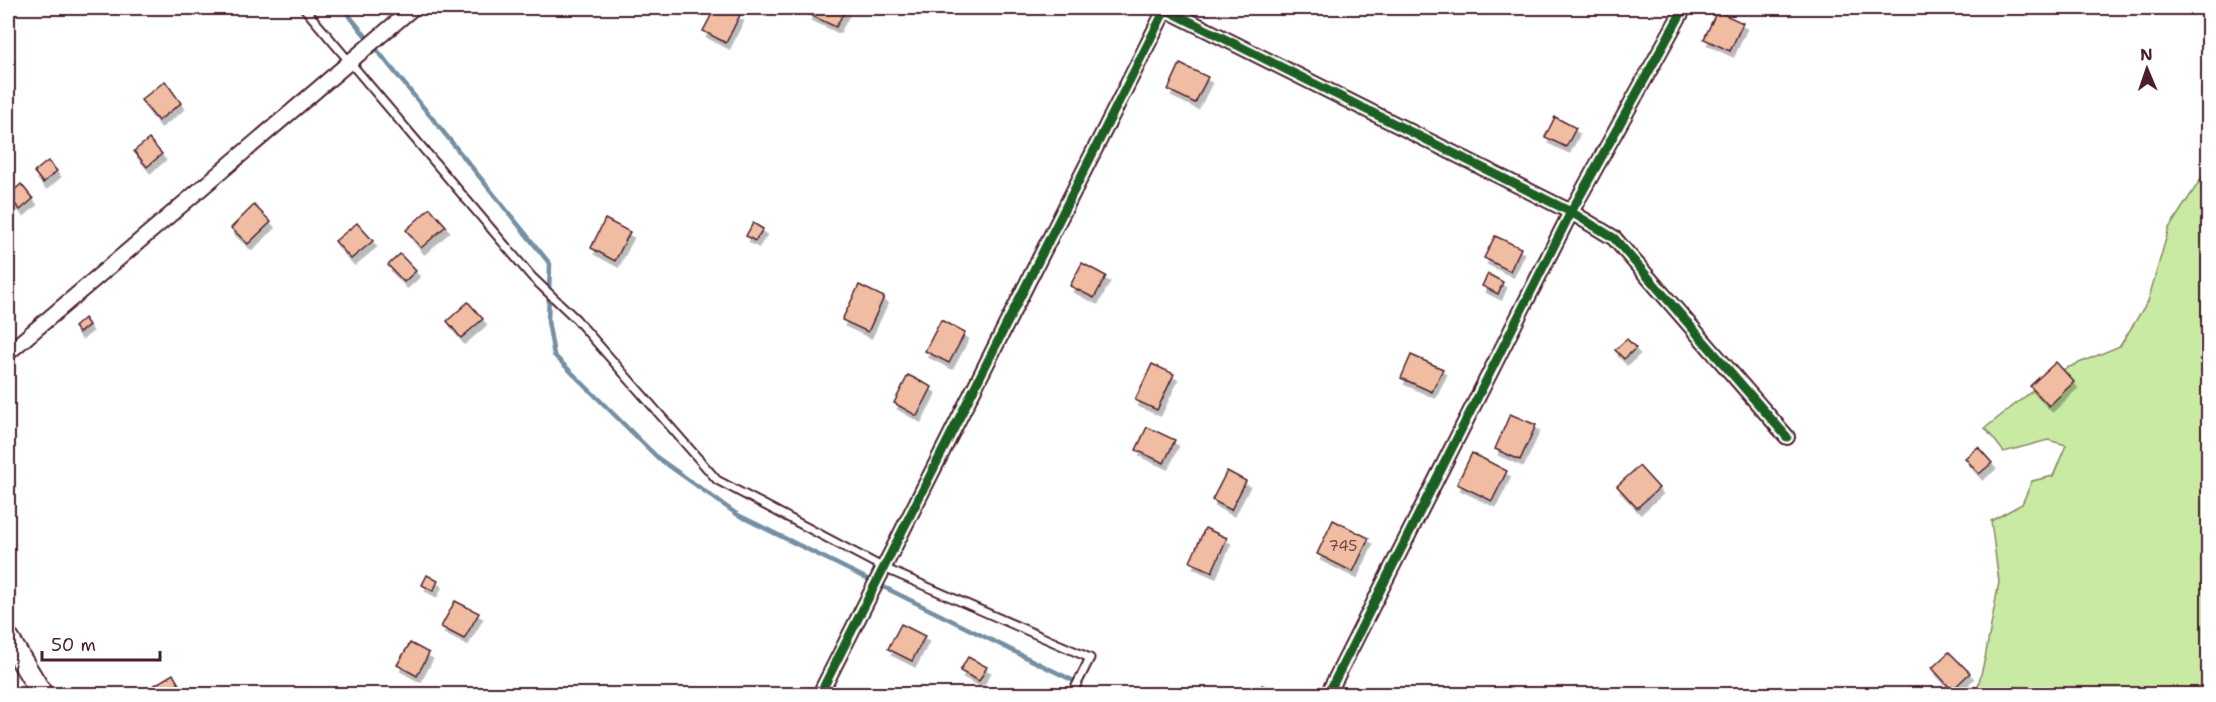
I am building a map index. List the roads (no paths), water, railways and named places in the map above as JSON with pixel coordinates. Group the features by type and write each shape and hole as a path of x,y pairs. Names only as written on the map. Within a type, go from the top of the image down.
{"street":[{"path":"8,353 413,8"},
{"path":"820,694 1165,8 1571,212 1614,238 1787,437"},
{"path":"1328,694 1571,212 1684,8"},
{"path":"8,638 42,694"}],"lane":[{"path":"304,8 532,277 576,319 717,480 884,568 1090,658 1072,694"}],"waterway":[{"path":"343,8 550,264 548,321 554,355 658,458 738,515 1074,681 1084,694"}]}
